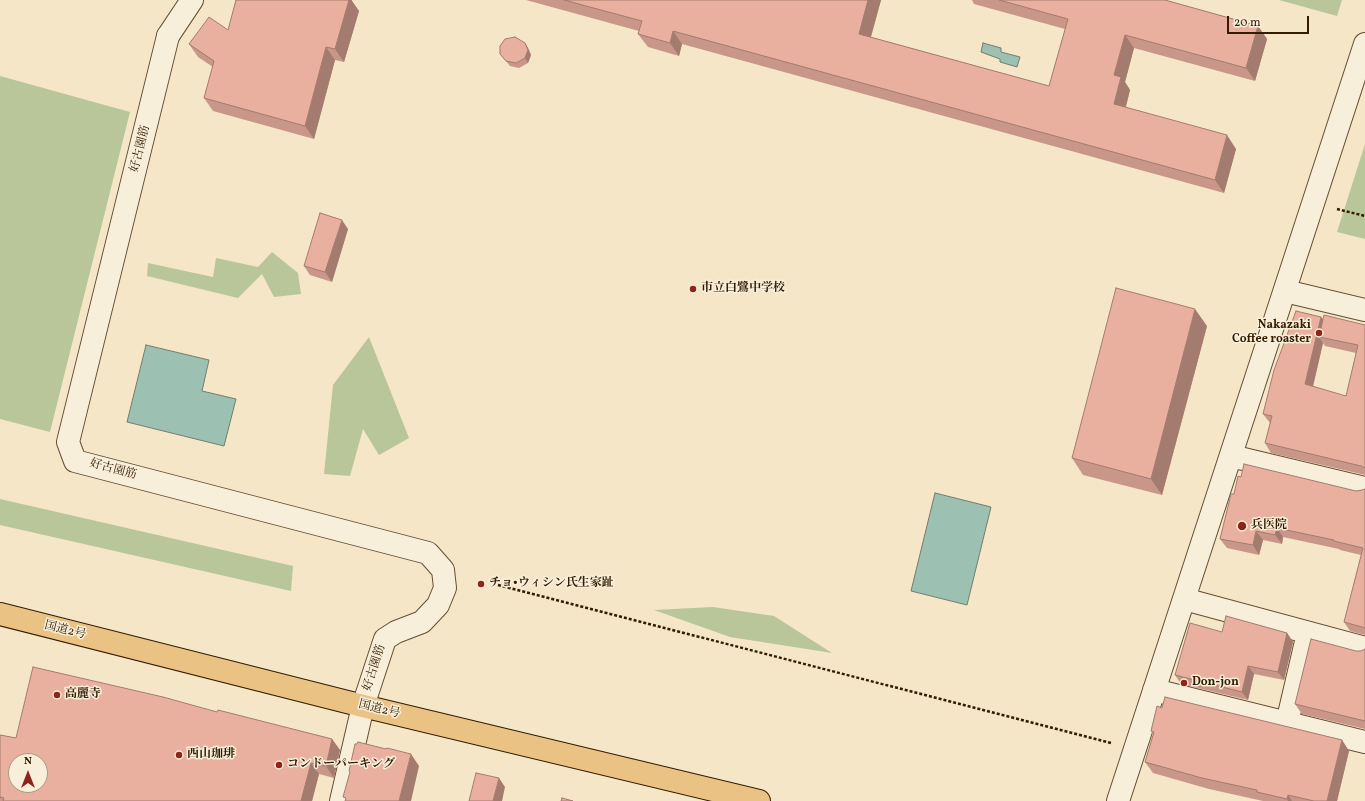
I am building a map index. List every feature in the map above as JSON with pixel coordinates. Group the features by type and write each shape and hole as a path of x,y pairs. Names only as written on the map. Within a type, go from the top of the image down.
{"highway":[{"name":"国道2号","path":"0,614 363,706 759,801"}],"street":[{"name":"好古園筋","path":"192,0 168,36 68,442 76,461 428,552 443,570 445,588 438,605 422,622 396,632 385,639 363,706"},
{"path":"1118,801 1365,44"},
{"path":"1284,291 1365,310"},
{"path":"1230,456 1365,488"},
{"path":"1184,599 1365,648"},
{"path":"1287,723 1308,632"},
{"path":"1154,690 1365,742"},
{"path":"341,801 363,706"}],"path":[{"path":"1334,209 1365,216"},
{"path":"498,585 1135,749"}],"shaded area":[{"path":"1279,0 1342,0 1337,16"},
{"path":"983,43 1001,48 1001,52 1020,57 1017,67 1000,62 1000,59 981,52"},
{"path":"0,76 130,112 50,432 0,419"},
{"path":"1365,144 1365,239 1337,232"},
{"path":"272,252 298,273 301,294 274,297 262,274 238,298 147,276 148,263 213,277 216,258 258,267"},
{"path":"369,337 409,438 379,455 363,429 350,476 324,474 333,385"},
{"path":"146,345 209,360 202,391 236,399 224,446 127,422"},
{"path":"935,493 991,507 967,605 911,591"},
{"path":"0,499 293,566 291,591 0,525"},
{"path":"713,607 774,616 832,653 730,637 654,610"}],"building":[{"path":"236,0 349,0 335,49 326,47 305,126 204,98 214,61 189,44 209,17 228,30"},
{"path":"564,0 868,0 859,34 1049,86 1068,19 999,0 1165,0 1258,26 1246,68 1125,35 1114,75 1121,77 1114,104 1227,135 1215,180 673,31 670,43 638,34 642,21"},
{"path":"515,37 525,43 528,50 525,58 516,63 506,61 500,54 500,46 505,39"},
{"path":"320,213 342,220 325,272 304,266"},
{"path":"1116,288 1195,309 1151,479 1072,458"},
{"path":"1296,311 1321,317 1305,384 1346,396 1358,345 1319,337 1324,315 1365,325 1365,468 1265,443 1272,416 1263,414 1274,370"},
{"path":"1244,464 1356,491 1365,489 1365,628 1344,622 1363,548 1334,540 1277,528 1275,535 1256,531 1253,545 1220,539 1231,494 1234,494 1238,476 1241,477"},
{"path":"1226,616 1287,633 1278,672 1248,666 1242,692 1175,675 1190,623 1222,632"},
{"path":"1311,639 1356,651 1365,649 1365,721 1295,704"},
{"path":"33,667 163,697 217,712 218,710 332,739 326,766 311,763 301,801 3,801 4,798 0,797 0,735 16,738"},
{"path":"1165,697 1342,740 1327,801 1314,801 1288,795 1287,799 1145,762 1154,732 1151,731 1157,706 1162,708"},
{"path":"358,742 411,754 399,801 345,801 346,798 343,797 350,772 355,744"},
{"path":"476,773 499,778 493,801 469,801"},
{"path":"562,798 573,801 561,801"}],"place":[{"name":"市立白鷺中学校","path":"693,289"},
{"name":"Nakazaki Coffee roaster","path":"1319,333"},
{"name":"兵医院","path":"1242,526"},
{"name":"チョ•ウィシン氏生家趾","path":"481,584"},
{"name":"Don-jon","path":"1184,683"},
{"name":"高麗寺","path":"57,695"},
{"name":"西山珈琲","path":"179,755"},
{"name":"コンドーパーキング","path":"279,765"}]}
